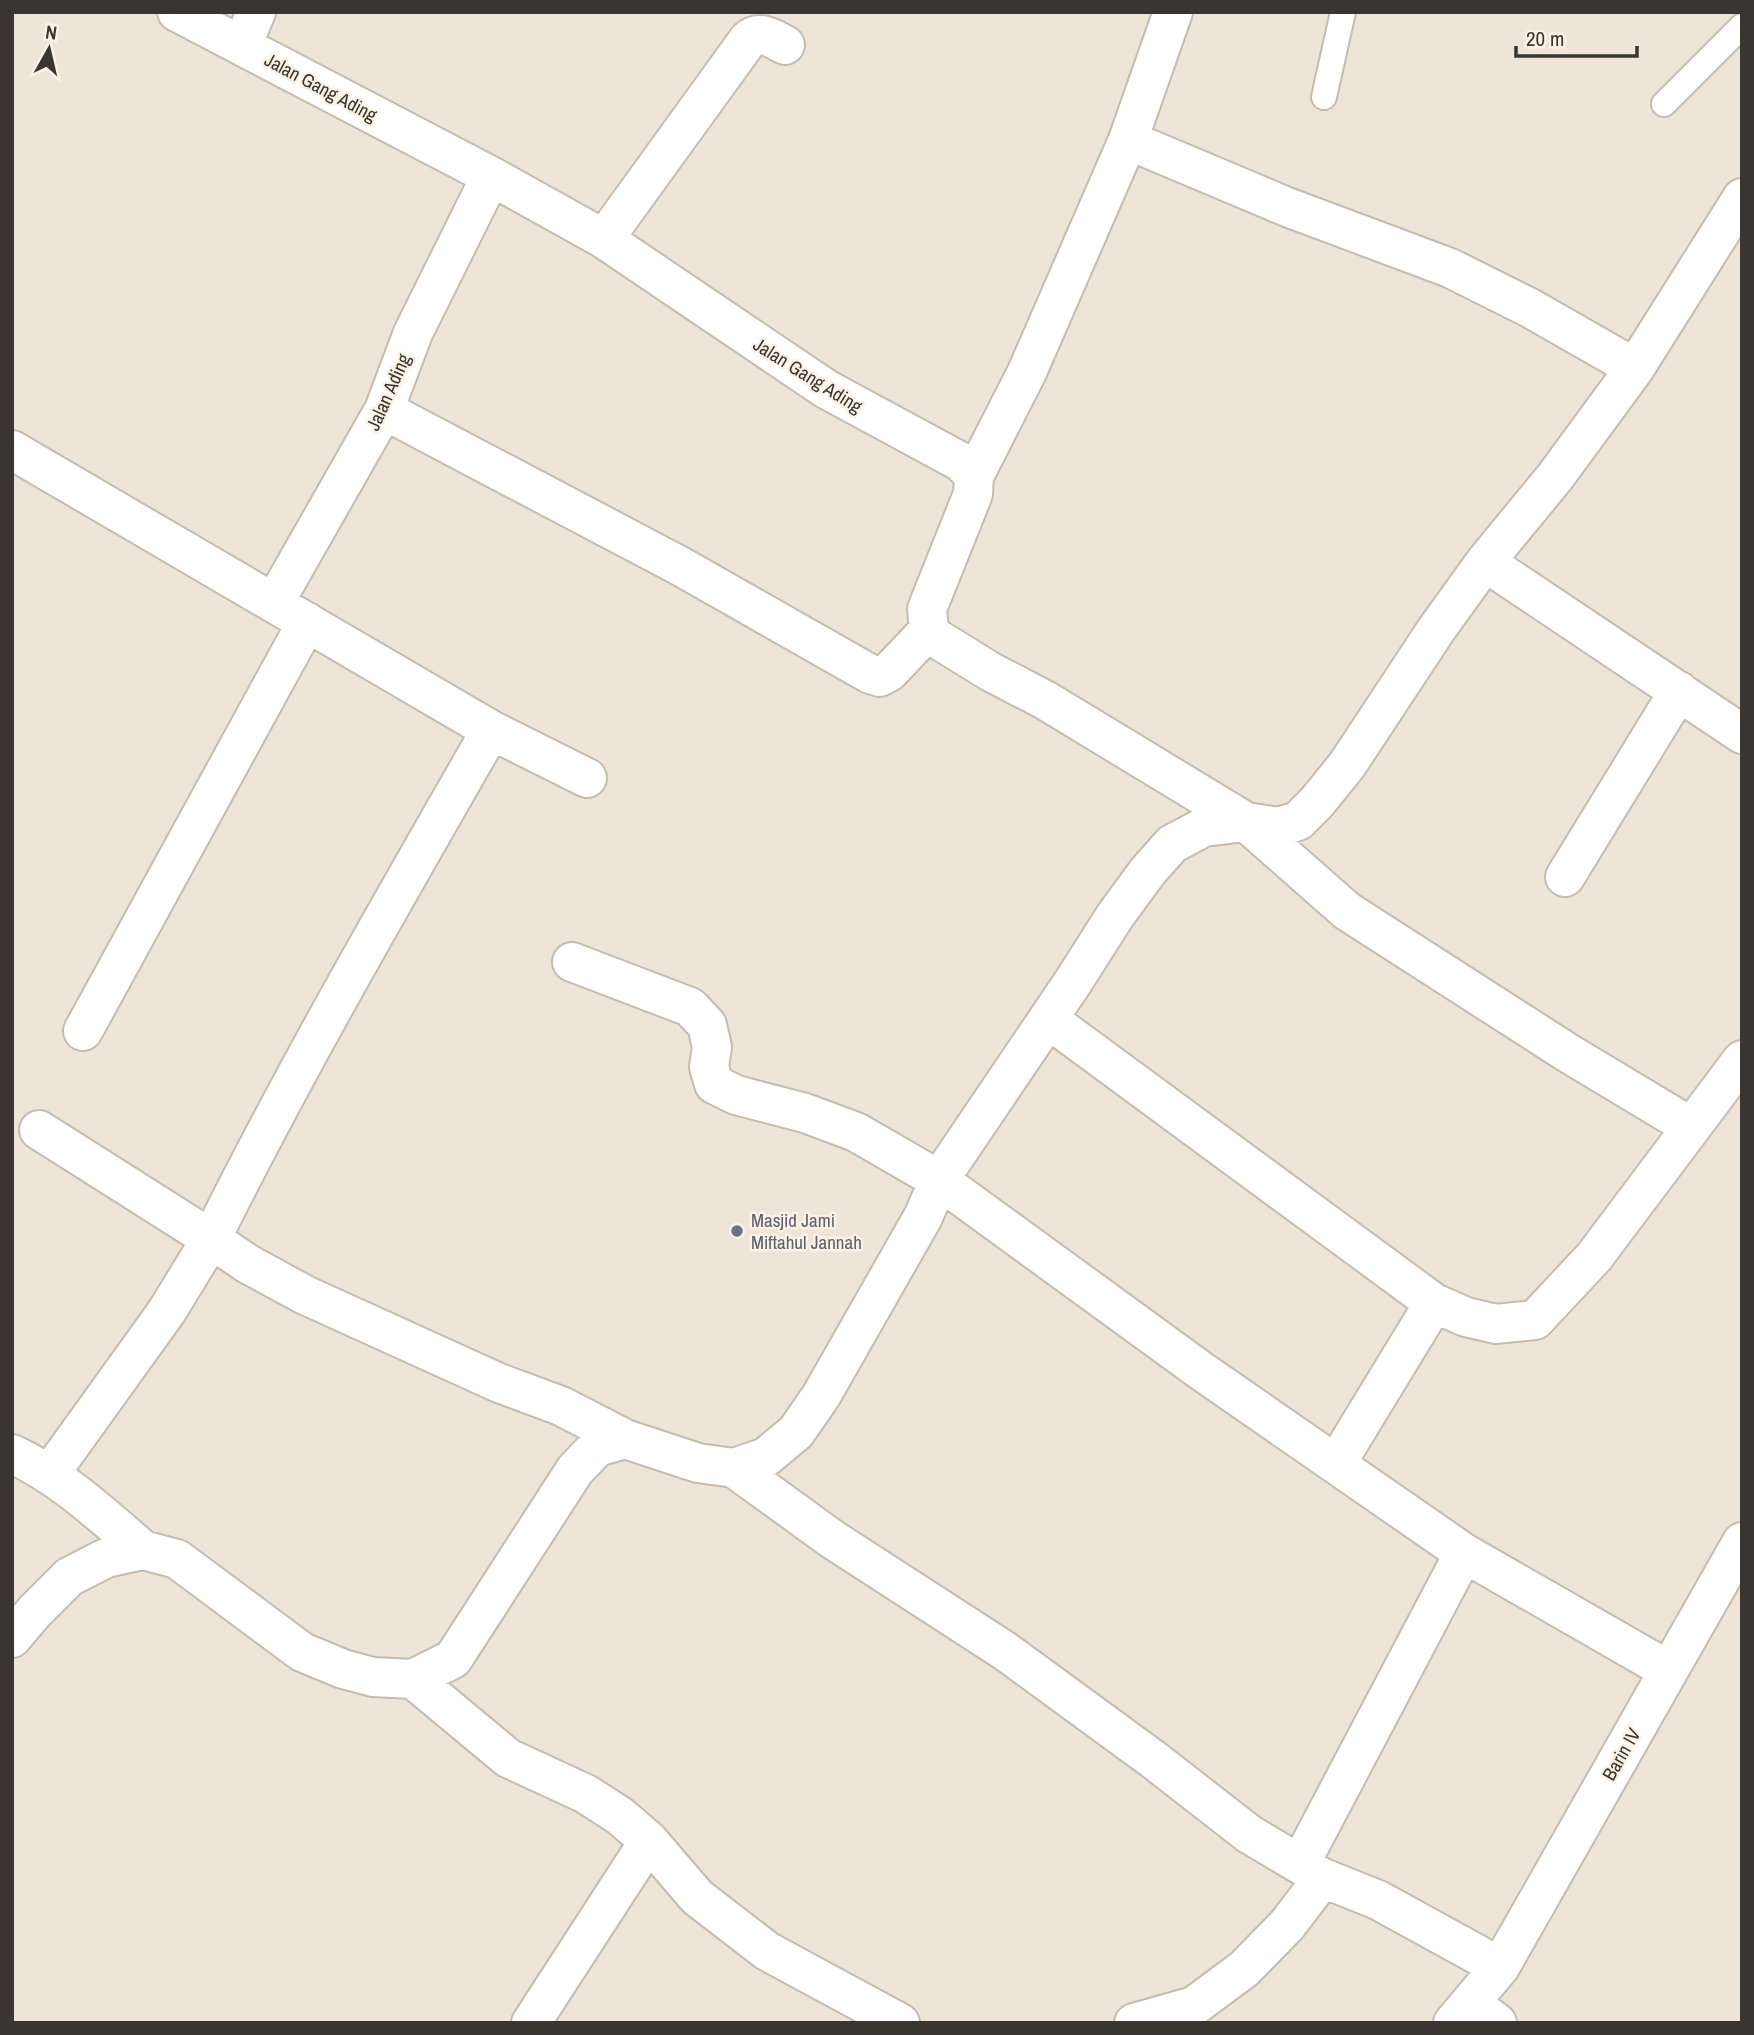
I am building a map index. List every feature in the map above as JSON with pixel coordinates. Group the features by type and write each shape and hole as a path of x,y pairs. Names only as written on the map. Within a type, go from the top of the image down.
{"street":[{"name":"Jalan Gang Ading","path":"177,12 249,29 491,176 604,239 826,389 961,462 974,476"},
{"path":"1173,12 1128,140 1027,372 974,476 973,494 927,609 929,630 936,638 991,672 1045,700 1245,822 1347,911 1567,1053 1691,1127"},
{"path":"604,239 748,40 757,34 785,45"},
{"path":"1128,140 1287,207 1450,268 1530,308 1635,368"},
{"name":"Jalan Ading","path":"274,603 384,410 413,333 491,176"},
{"path":"39,1130 248,1264 305,1295 499,1383 561,1406 625,1439 698,1463 734,1468 766,1457 796,1432 821,1396 923,1217 939,1181 1115,916 1148,871 1172,844 1204,827 1245,822 1278,827 1298,821 1317,802 1347,765 1436,630 1485,562 1555,477 1635,368 1742,198"},
{"path":"384,410 680,566 870,674 880,677 888,672 929,630"},
{"path":"12,450 491,730 587,778"},
{"path":"1485,562 1742,734"},
{"path":"83,1031 307,622"},
{"path":"1564,877 1679,691"},
{"path":"49,1475 167,1311 211,1239 239,1181 491,730"},
{"path":"572,962 690,1006 707,1025 712,1048 709,1067 715,1084 736,1095 805,1113 856,1132 939,1181 1132,1321 1464,1553 1668,1670"},
{"path":"1048,1019 1434,1303 1466,1317 1496,1324 1535,1320 1594,1257 1742,1060"},
{"path":"1336,1464 1434,1303"},
{"path":"12,1454 78,1495 143,1550 177,1559 302,1652 343,1669 373,1677 413,1679 453,1659 575,1469 597,1447 625,1439"},
{"path":"734,1468 832,1539 1005,1651 1154,1760 1249,1834 1311,1871 1378,1900 1500,1967"},
{"name":"Barin IV","path":"1474,2016 1742,1542"},
{"path":"12,1638 69,1577 106,1558 143,1550"},
{"path":"1134,2023 1206,2014 1244,1969 1287,1925 1464,1553"},
{"path":"413,1679 508,1758 586,1794 620,1816 649,1841 697,1897 767,1951 900,2023"},
{"path":"531,2023 649,1841"}],"lane":[{"path":"1324,97 1343,12"},
{"path":"1664,104 1742,26"}],"place":[{"name":"Masjid Jami Miftahul Jannah","path":"737,1231"}]}
